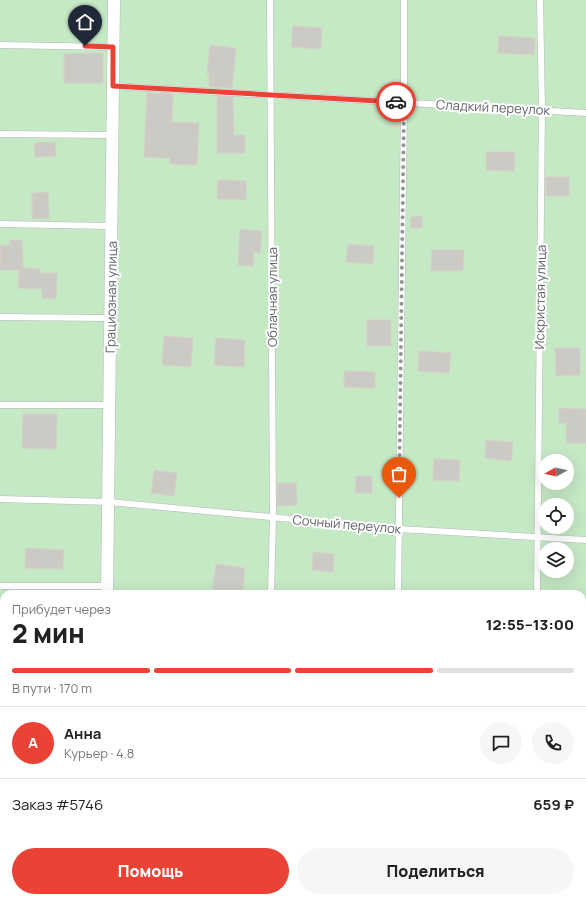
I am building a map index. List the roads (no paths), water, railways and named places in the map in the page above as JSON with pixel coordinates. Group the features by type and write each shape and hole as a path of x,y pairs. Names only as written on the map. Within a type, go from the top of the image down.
{"street":[{"name":"Грациозная улица","path":"107,590 114,0"}],"lane":[{"name":"Облачная улица","path":"270,0 273,517 271,590"},
{"path":"398,590 404,0"},
{"name":"Искристая улица","path":"537,590 542,109 540,0"},
{"path":"0,45 113,47"},
{"name":"Сладкий переулок","path":"113,86 271,94 404,103 542,109 586,113"},
{"path":"0,134 112,135"},
{"path":"0,224 111,226"},
{"path":"0,317 110,318"},
{"path":"0,405 110,405"},
{"name":"Сочный переулок","path":"0,499 109,502 399,529 586,540"},
{"path":"0,586 107,590"}]}
